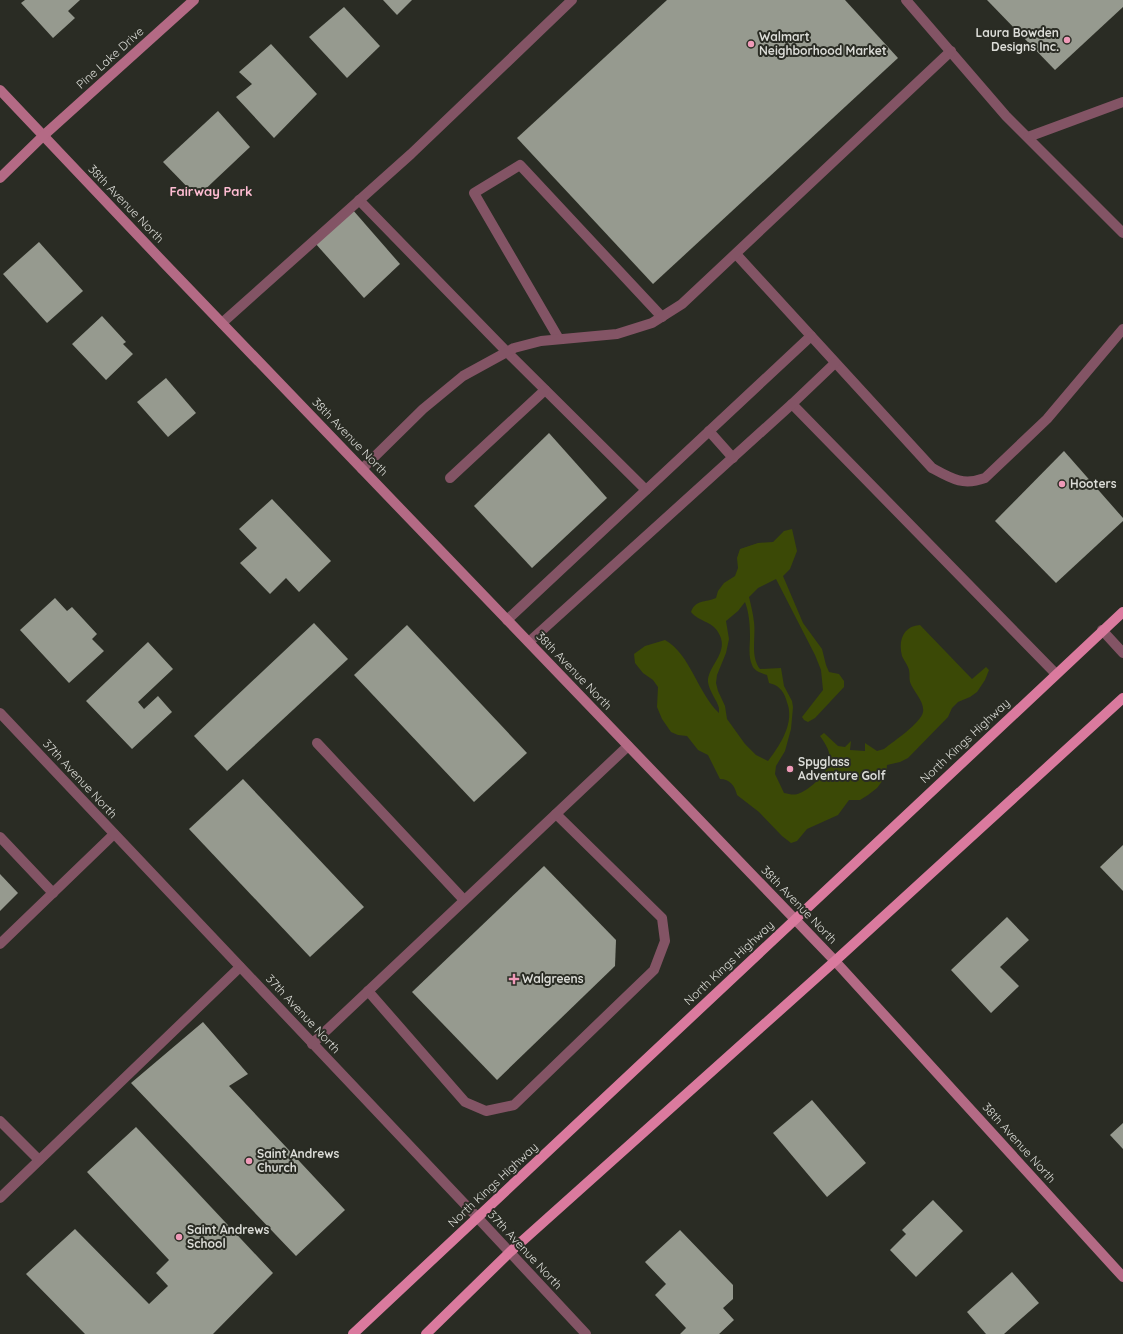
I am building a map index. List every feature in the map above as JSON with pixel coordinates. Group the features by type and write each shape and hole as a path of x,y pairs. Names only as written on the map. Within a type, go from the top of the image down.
{"main road":[{"name":"Pine Lake Drive","path":"0,178 43,136 194,0"},
{"name":"38th Avenue North","path":"0,90 835,961 1123,1277"},
{"name":"North Kings Highway","path":"354,1334 794,919 1123,612"},
{"path":"426,1334 510,1252 835,961 1123,698"}],"street":[{"path":"222,323 411,154 572,0"},
{"path":"906,0 1006,116 1123,233"},
{"path":"362,469 423,410 463,376 514,348 559,339 617,334 652,323 682,304 951,51"},
{"path":"1028,137 1123,102"},
{"path":"559,339 474,193 520,165 662,317"},
{"path":"359,200 507,352 646,490"},
{"path":"736,254 932,468 961,482 974,482 985,478 1047,419 1123,329"},
{"path":"507,620 811,336"},
{"path":"529,642 836,363"},
{"path":"450,478 545,390"},
{"path":"792,404 1056,674"},
{"path":"709,431 733,458"},
{"path":"1102,630 1123,653"},
{"name":"37th Avenue North","path":"0,713 586,1334"},
{"path":"317,743 464,900"},
{"path":"312,1044 628,746"},
{"path":"368,991 465,1102 486,1111 514,1105 654,970 665,941 662,918 556,814"},
{"path":"0,944 114,834"},
{"path":"0,837 53,893"},
{"path":"0,1198 240,967"},
{"path":"0,1121 39,1160"}],"shaded area":[{"path":"792,529 797,551 790,569 783,576 803,623 822,649 829,672 839,674 844,681 844,687 815,718 808,722 804,720 802,717 823,690 821,670 815,655 776,579 758,588 749,597 754,622 755,658 760,669 781,668 784,686 792,701 793,707 791,729 785,751 776,766 775,774 784,793 798,794 809,788 823,774 829,764 830,759 828,749 820,736 824,733 838,746 845,747 851,741 850,750 865,751 865,743 877,751 884,749 906,732 921,716 923,708 921,700 910,682 908,668 902,656 901,650 901,640 909,628 920,625 972,679 986,667 989,670 985,680 977,692 958,702 952,708 948,717 908,758 900,762 887,765 886,776 877,788 860,800 849,800 838,815 807,829 797,841 791,843 782,836 759,812 737,795 732,784 727,780 720,779 708,755 698,750 687,736 678,735 671,732 662,719 657,707 658,687 653,680 643,673 635,663 634,654 645,646 665,640 674,647 688,664 705,695 719,713 718,705 708,682 711,670 718,658 722,646 721,639 715,628 691,612 698,603 716,598 718,591 724,583 735,576 738,568 737,558 740,549 758,543 773,542 784,531","holes":["745,602 748,614 752,665 760,673 767,675 769,683 775,685 782,691 789,710 786,731 780,744 768,761 756,755 745,744 727,719 725,706 716,683 717,675 726,653 729,639 726,621 738,611"]}],"building":[{"path":"25,0 80,0 68,11 75,18 53,38 21,3"},
{"path":"383,0 412,0 397,15"},
{"path":"667,0 845,0 898,58 653,284 517,138"},
{"path":"987,0 1123,0 1123,7 1055,70"},
{"path":"344,7 380,46 347,78 309,37"},
{"path":"271,44 317,94 274,138 236,97 252,84 239,72"},
{"path":"218,111 250,147 197,197 163,162"},
{"path":"352,209 400,264 364,298 315,243"},
{"path":"39,242 83,291 47,323 3,274"},
{"path":"102,316 126,342 123,344 133,354 106,380 72,344"},
{"path":"166,378 196,413 168,437 137,402"},
{"path":"549,433 607,498 532,568 474,506"},
{"name":"Hooters","path":"1064,451 1123,518 1123,521 1056,583 995,521"},
{"path":"272,499 331,561 299,592 286,578 270,594 240,563 257,548 239,529"},
{"path":"55,598 67,611 72,607 97,634 92,639 104,651 69,683 20,630"},
{"path":"314,623 348,659 227,771 194,736"},
{"path":"407,625 527,753 474,802 354,675"},
{"path":"148,642 173,669 138,702 144,709 158,696 172,712 132,749 86,701"},
{"path":"243,779 364,907 310,957 189,829"},
{"path":"1123,845 1123,891 1100,867"},
{"name":"Walgreens","path":"544,866 616,940 615,966 497,1080 412,992"},
{"path":"0,874 18,893 0,911"},
{"path":"1007,917 1029,940 1000,967 1019,986 991,1013 951,970"},
{"path":"203,1022 248,1074 229,1086 345,1210 296,1256 131,1083"},
{"path":"812,1100 866,1163 827,1197 773,1133"},
{"path":"1123,1123 1123,1149 1110,1135"},
{"path":"136,1127 273,1273 213,1334 85,1334 26,1274 75,1229 149,1304 168,1286 156,1273 169,1260 87,1172"},
{"path":"933,1200 963,1231 916,1277 890,1250 906,1234 902,1230"},
{"path":"680,1230 733,1285 733,1299 723,1308 734,1320 719,1334 680,1334 686,1328 655,1295 666,1284 645,1262"},
{"path":"1012,1272 1039,1303 1004,1334 986,1334 967,1312"}],"place":[{"name":"Laura Bowden Designs Inc.","path":"1067,40"},
{"name":"Walmart Neighborhood Market","path":"751,44"},
{"name":"Hooters","path":"1062,484"},
{"name":"Spyglass Adventure Golf","path":"790,769"},
{"name":"Walgreens","path":"514,979"},
{"name":"Saint Andrews Church","path":"249,1161"},
{"name":"Saint Andrews School","path":"179,1237"}],"district":[{"name":"Fairway Park","path":"211,191"}]}
